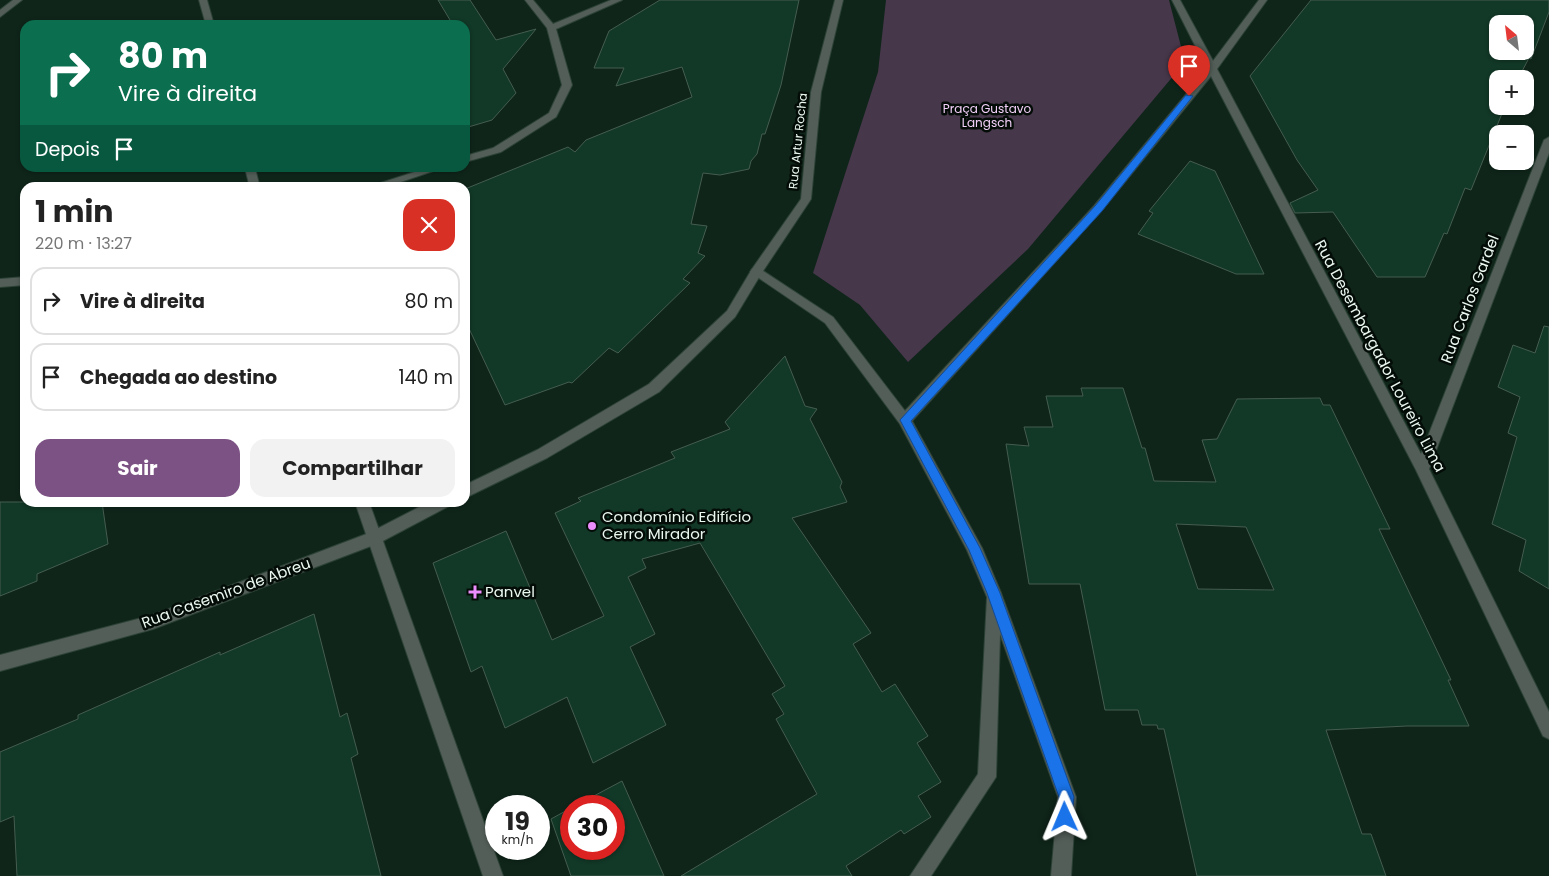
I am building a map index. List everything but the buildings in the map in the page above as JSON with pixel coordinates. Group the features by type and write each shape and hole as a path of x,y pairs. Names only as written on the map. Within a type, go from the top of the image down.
{"street":[{"path":"0,14 18,0"},
{"path":"203,0 209,20"},
{"path":"470,158 497,150 553,115 567,85 551,28 529,0"},
{"path":"551,28 618,0"},
{"name":"Rua Artur Rocha","path":"756,272 806,199 816,92 839,0"},
{"name":"Rua Desembargador Loureiro Lima","path":"1176,0 1422,469 1549,730"},
{"path":"905,420 1098,208 1212,68 1263,0"},
{"name":"Rua Carlos Gardel","path":"1422,469 1549,140"},
{"path":"390,182 424,172"},
{"path":"470,490 542,454 654,388 731,314 756,272 829,320 905,420 974,548 993,593 1067,797 1061,876"},
{"path":"0,283 20,281"},
{"path":"364,507 493,876"},
{"name":"Rua Casemiro de Abreu","path":"0,663 153,622 374,538 434,507"},
{"path":"920,876 987,777 993,593"}],"green space":[{"name":"Praça Gustavo Langsch","path":"886,0 1169,0 1185,62 1028,249 908,362 860,305 813,273 878,72"}],"place":[{"name":"Condomínio Edifício Cerro Mirador","path":"592,526"},
{"name":"Panvel","path":"475,592"}],"route":[{"path":"1065,817 1067,797 993,593 974,548 905,420 1098,208 1189,96"}]}
